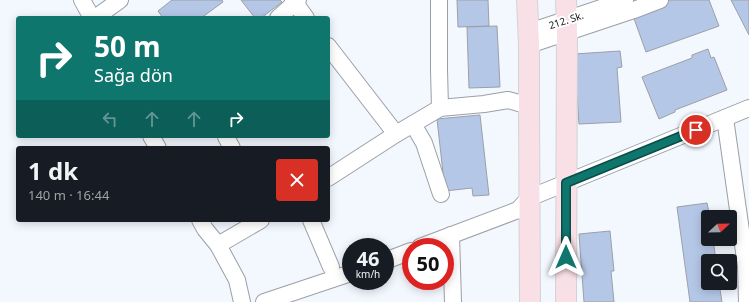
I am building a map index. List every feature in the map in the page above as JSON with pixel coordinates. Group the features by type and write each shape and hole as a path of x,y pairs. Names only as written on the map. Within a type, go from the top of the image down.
{"main road":[{"path":"527,0 529,39 530,302"},
{"path":"566,0 566,302"}],"street":[{"path":"82,0 93,16"},
{"path":"97,16 120,0"},
{"path":"440,0 440,108"},
{"name":"212. Sk.","path":"529,39 566,26 625,0"},
{"path":"566,26 634,10 660,0"},
{"path":"280,16 295,1 305,16"},
{"path":"330,49 396,134"},
{"path":"330,177 396,134 440,108 508,100 529,106"},
{"path":"443,238 518,210 529,198 749,108"},
{"path":"725,118 748,265 748,302"},
{"path":"413,124 424,143 441,194"},
{"path":"201,222 218,245 237,280 242,302"},
{"path":"218,245 258,222"},
{"path":"312,222 331,267"},
{"path":"451,235 453,302"},
{"path":"264,302 342,276"}],"building":[{"path":"172,0 222,0 223,2 204,16 162,16 158,11"},
{"path":"241,0 280,0 282,2 264,16 253,16"},
{"path":"457,0 488,0 489,26 458,27"},
{"path":"668,0 709,0 719,26 646,52 632,13"},
{"path":"731,0 749,0 749,35"},
{"path":"497,26 500,87 469,88 467,27"},
{"path":"708,49 711,58 714,57 727,90 675,110 675,112 659,119 642,77 692,58 692,55"},
{"path":"620,51 622,67 617,68 621,122 579,124 574,54"},
{"path":"480,115 489,195 473,196 472,188 445,191 437,119"},
{"path":"707,203 708,210 701,210 701,246 714,246 715,254 701,254 701,290 720,290 722,302 690,302 677,207"},
{"path":"610,231 614,271 611,271 614,302 584,302 579,234"}],"route":[{"path":"566,257 566,183 696,130"}]}
